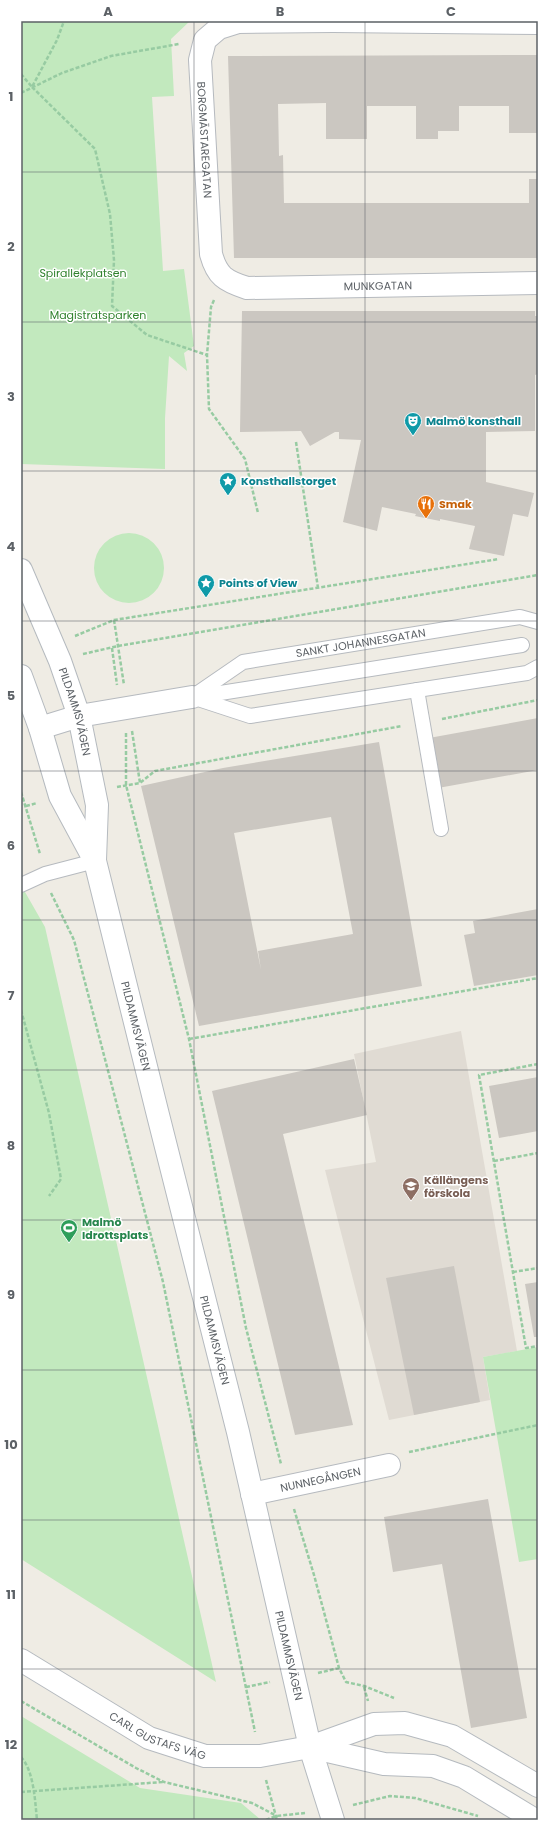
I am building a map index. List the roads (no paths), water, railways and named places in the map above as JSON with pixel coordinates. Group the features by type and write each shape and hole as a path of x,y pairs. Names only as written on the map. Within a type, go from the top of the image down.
{"street":[{"name":"BORGMÄSTAREGATAN","path":"221,275 215,267 211,254 200,60 205,40 219,28 238,22 333,21"},
{"path":"333,21 538,23"},
{"name":"MUNKGATAN","path":"221,275 229,282 247,288 538,283"},
{"name":"PILDAMMSVÄGEN","path":"21,570 60,661 79,716 97,805 95,861"},
{"name":"PILDAMMSVÄGEN","path":"21,676 40,728 60,796 95,861 238,1432 310,1747 331,1815"},
{"name":"SANKT JOHANNESGATAN","path":"40,728 79,716 192,698"},
{"name":"NUNNEGÅNGEN","path":"252,1494 389,1465"},
{"name":"CARL GUSTAFS VÄG","path":"21,1660 149,1738 205,1756 260,1756 310,1747 374,1724 405,1723 452,1736 538,1786"},
{"name":"CARL GUSTAFS VÄG","path":"310,1747 384,1764 433,1766 464,1777 535,1820"}],"lane":[{"name":"SANKT JOHANNESGATAN","path":"192,698 243,662 520,617 538,622"},
{"path":"192,698 522,645"},
{"name":"SANKT JOHANNESGATAN","path":"192,698 250,716 527,673 538,667"},
{"path":"417,690 441,829"},
{"path":"21,885 45,874 95,861"}],"place":[{"name":"Malmö konsthall","path":"413,436"},
{"name":"Konsthallstorget","path":"228,496"},
{"name":"Smak","path":"426,519"},
{"name":"Points of View","path":"206,598"},
{"name":"Källängens förskola","path":"411,1201"},
{"name":"Malmö Idrottsplats","path":"69,1243"}],"park label":[{"name":"Spirallekplatsen","path":"83,273"},
{"name":"Magistratsparken","path":"98,315"}]}
